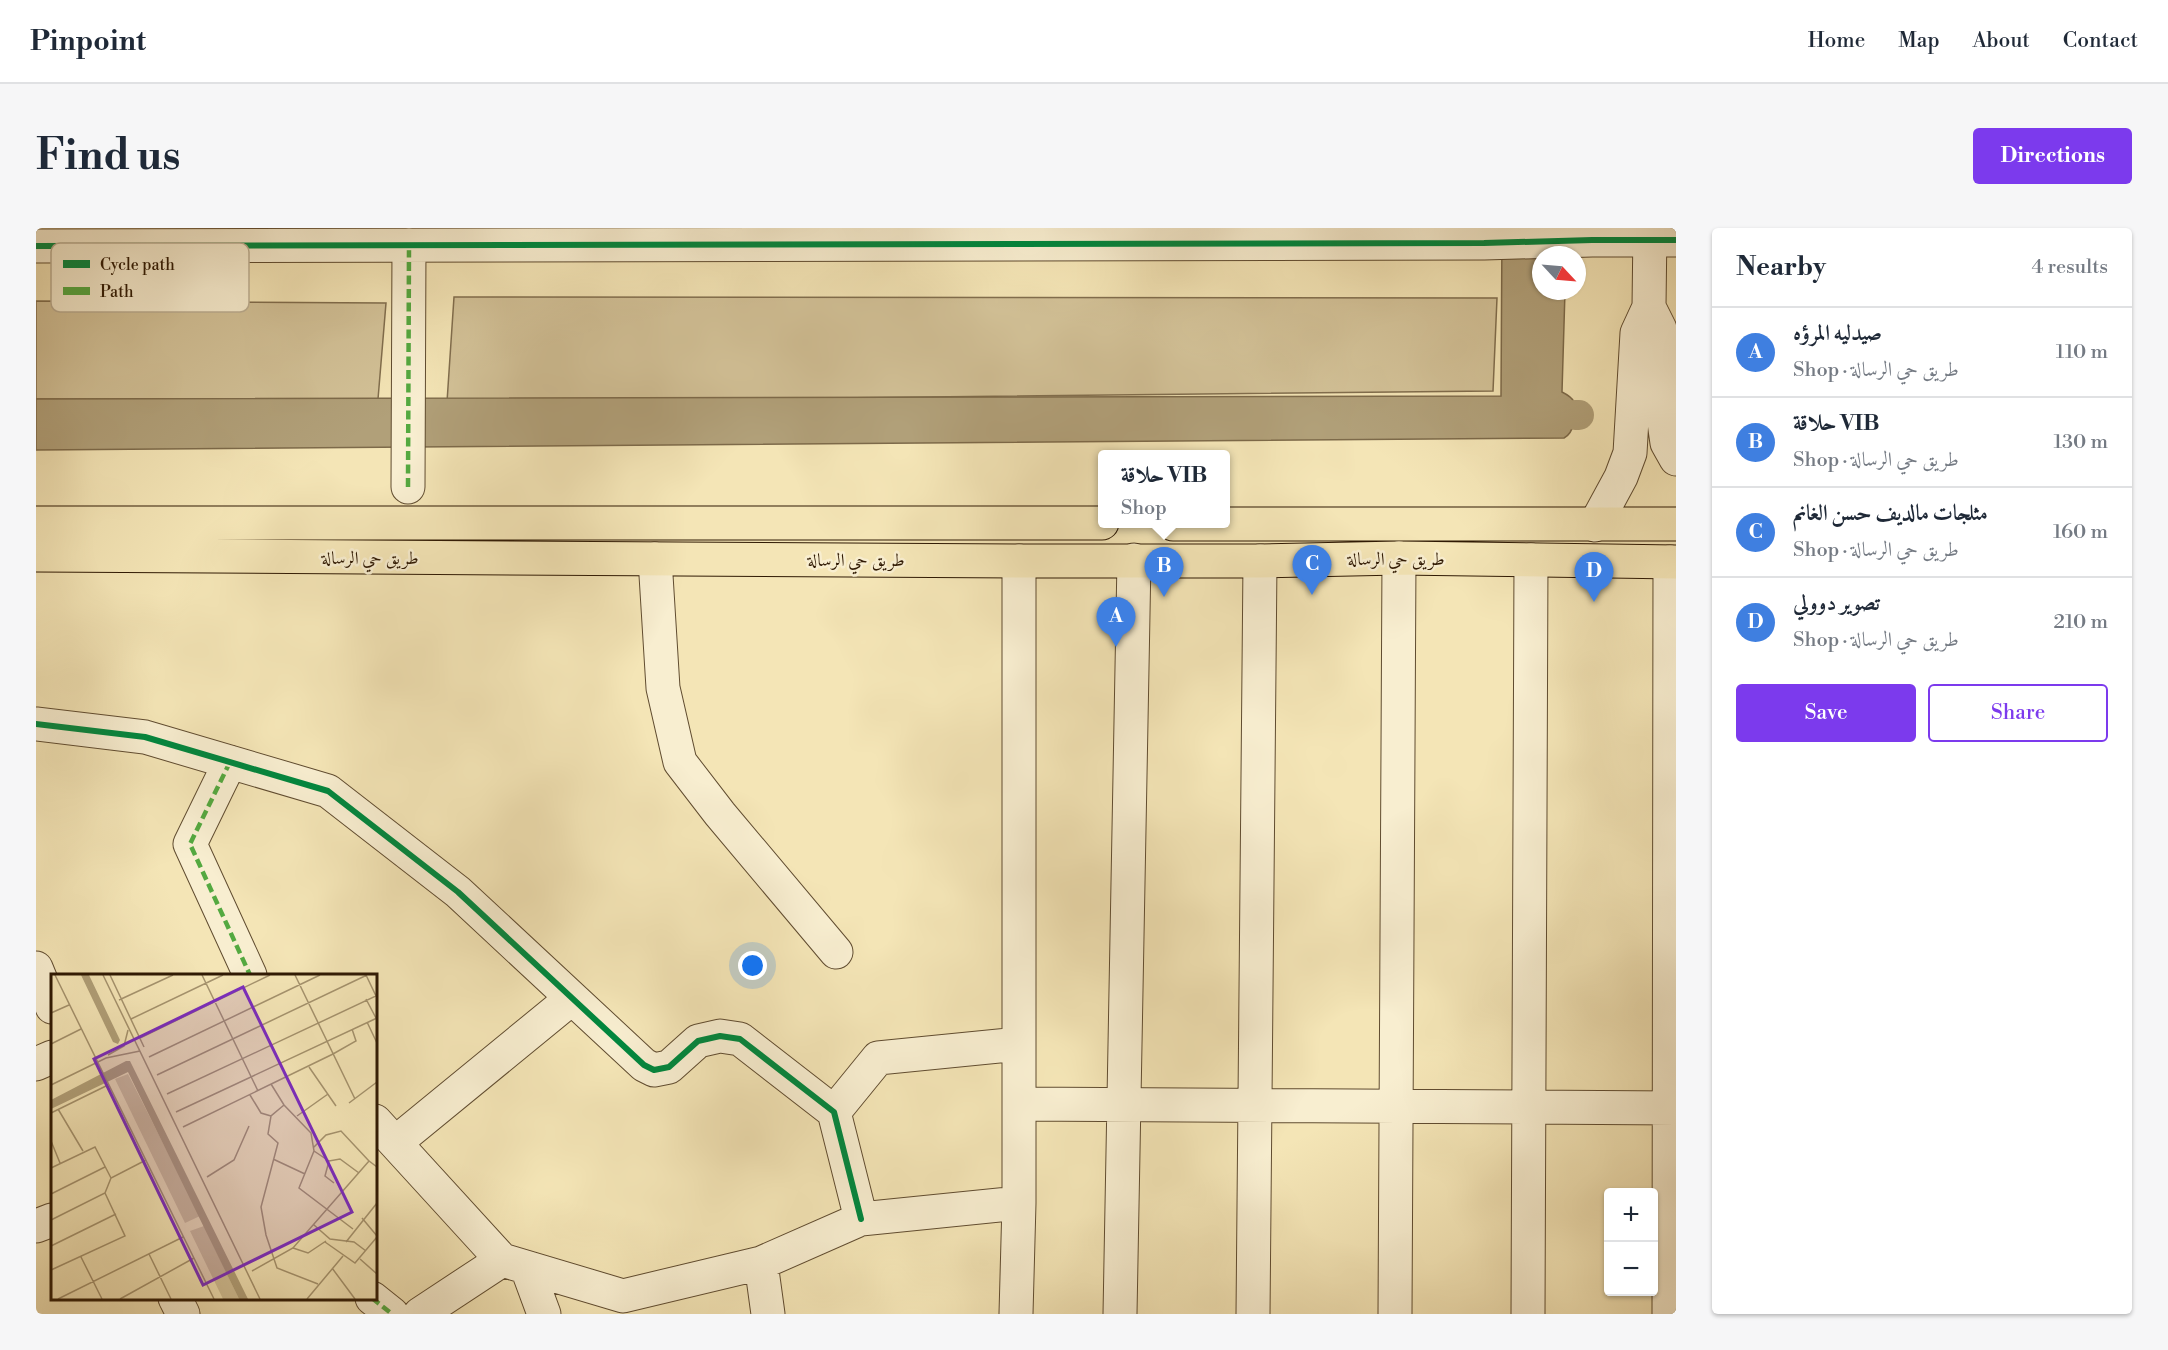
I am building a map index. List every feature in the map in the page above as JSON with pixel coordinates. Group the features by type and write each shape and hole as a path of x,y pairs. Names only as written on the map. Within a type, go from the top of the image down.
{"main road":[{"name":"طريق حي الرسالة","path":"36,523 411,521 1098,523"},
{"path":"411,521 411,558"},
{"path":"336,523 337,558"},
{"name":"طريق حي الرسالة","path":"1230,524 1676,524"},
{"name":"طريق حي الرسالة","path":"36,555 1019,561 1260,561 1399,558 1673,562"}],"street":[{"path":"97,243 220,237 371,237 409,245 933,236 1592,240 1658,236 1649,307 1637,333 1630,453 1621,477 1595,525"},
{"path":"36,246 51,245"},
{"path":"408,487 409,245"},
{"path":"1649,307 1660,329 1664,422 1667,443 1676,459"},
{"path":"1395,1314 1399,558"},
{"path":"655,559 663,688 680,762 720,814 836,952"},
{"path":"1120,1314 1134,560"},
{"path":"1528,1314 1531,560"},
{"path":"1016,1314 1019,1203 1019,561"},
{"path":"1253,1314 1260,561"},
{"path":"1669,1314 1672,1108 1673,562"},
{"path":"36,724 146,737 328,791 458,892 644,1065 654,1070 669,1067 698,1041 720,1036 740,1039 834,1112 861,1219"},
{"path":"230,762 190,844 250,974"},
{"path":"36,968 51,1005"},
{"path":"544,1314 515,1264 385,1132 572,998"},
{"path":"834,1112 878,1058 1019,1044"},
{"path":"36,1064 51,1057"},
{"path":"1019,1104 1672,1108"},
{"path":"420,1314 515,1264 623,1296 761,1263 861,1219 1019,1203"},
{"path":"36,1226 51,1220"},
{"path":"761,1263 768,1314"},
{"path":"176,1299 183,1314"},
{"path":"373,1299 392,1314"}],"shaded area":[{"path":"1502,228 1532,249 1532,300 1565,300 1562,392 1573,400 1576,412 1573,427 1564,438 36,450 36,399 1501,396"},
{"path":"454,297 1497,298 1493,391 447,402"},
{"path":"36,301 51,301 51,312 249,312 249,302 386,303 378,399 36,399"}],"marked path":[{"path":"408,487 409,245"},
{"path":"230,762 190,844 250,974"},
{"path":"373,1299 392,1314"}],"cycle path":[{"path":"249,246 1484,243 1676,240"},
{"path":"36,246 51,246"},
{"path":"36,724 145,737 328,791 458,892 644,1065 654,1070 669,1067 698,1041 720,1036 740,1039 834,1112 861,1219"}],"place":[{"name":"مثلجات مالديف حسن الغانم","path":"1312,595"},
{"name":"حلاقة VIB","path":"1164,597"},
{"name":"تصوير دوولي","path":"1594,602"},
{"name":"صيدليه المرؤه","path":"1116,647"}]}
